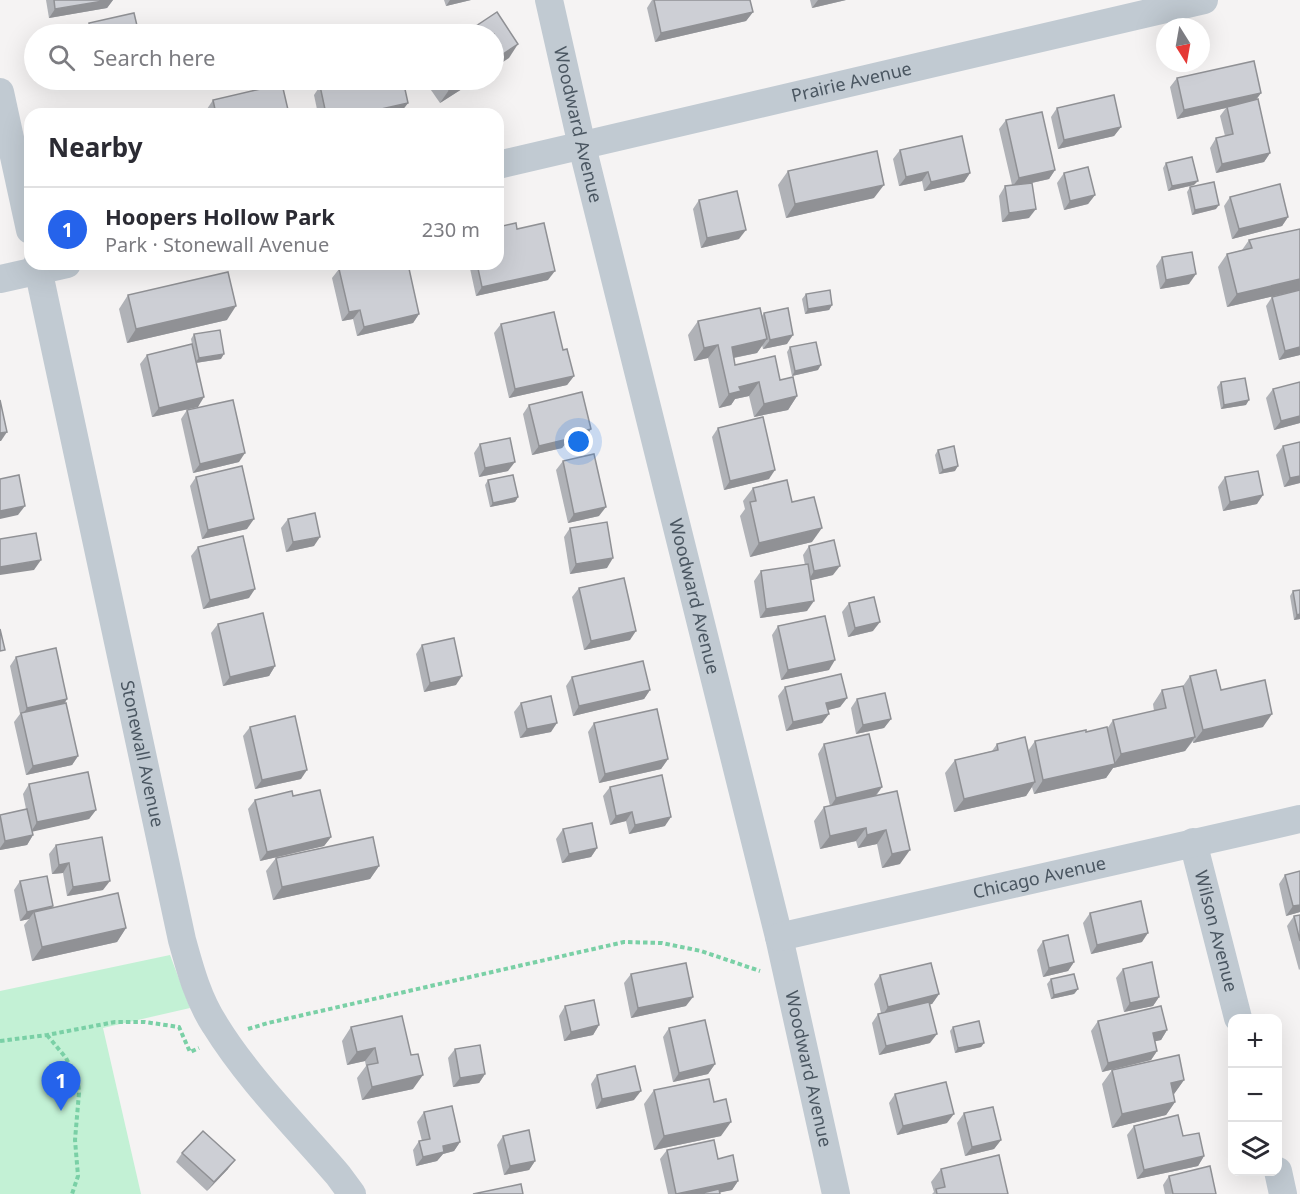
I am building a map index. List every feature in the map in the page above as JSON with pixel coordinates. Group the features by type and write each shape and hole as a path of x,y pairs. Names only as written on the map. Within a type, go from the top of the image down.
{"street":[{"name":"Woodward Avenue","path":"549,0 582,146 788,977 836,1194"},
{"name":"Prairie Avenue","path":"504,164 1204,0"},
{"path":"0,92 24,202"},
{"path":"0,279 28,270"},
{"name":"Stonewall Avenue","path":"39,270 182,940 195,984 214,1024 244,1066 352,1194"},
{"name":"Chicago Avenue","path":"778,936 1300,819"},
{"name":"Wilson Avenue","path":"1193,842 1237,1014"},
{"path":"1279,1176 1283,1194"}],"path":[{"path":"0,1041 115,1022 145,1022 179,1027 190,1052 224,1037 268,1023 624,942 662,943 700,951 788,977"},
{"path":"47,1035 66,1058 78,1082 75,1140 78,1176 72,1194"}],"green space":[{"path":"170,955 190,1008 103,1028 141,1194 0,1194 0,991"}],"building":[{"path":"54,0 109,0 55,9"},
{"path":"654,0 750,0 753,12 661,33"},
{"path":"497,12 518,44 504,53 504,24 479,24"},
{"path":"134,13 137,24 89,24"},
{"path":"1254,61 1261,93 1184,110 1177,78"},
{"path":"256,90 283,90 288,108 215,108 213,100"},
{"path":"321,90 405,90 408,103 386,108 325,108"},
{"path":"1114,95 1121,127 1064,140 1057,108"},
{"path":"1258,99 1270,153 1222,164 1216,138 1233,134 1227,107"},
{"path":"1042,112 1055,170 1019,178 1006,120"},
{"path":"962,136 970,173 931,182 928,172 906,177 900,150"},
{"path":"877,151 884,185 795,204 788,171"},
{"path":"1192,157 1198,181 1172,186 1166,163"},
{"path":"1088,167 1095,195 1070,201 1064,173"},
{"path":"1214,182 1219,205 1195,210 1190,187"},
{"path":"1032,183 1036,209 1009,213 1005,186"},
{"path":"1280,184 1288,217 1239,229 1230,197"},
{"path":"737,191 746,230 707,238 699,200"},
{"path":"516,223 517,229 544,223 555,271 482,287 478,270 504,270 504,226"},
{"path":"1300,229 1300,279 1237,294 1227,254 1252,248 1249,240"},
{"path":"1192,252 1196,274 1166,280 1162,257"},
{"path":"339,270 409,270 419,314 364,327 360,310 349,312"},
{"path":"228,272 236,306 136,329 128,295"},
{"path":"830,290 832,305 808,309 806,294"},
{"path":"1300,290 1300,347 1285,351 1272,297"},
{"path":"760,308 767,339 732,347 735,365 775,356 780,380 793,377 797,396 764,404 759,382 739,387 741,391 729,394 718,345 704,348 698,321"},
{"path":"788,308 793,335 770,340 764,313"},
{"path":"554,312 563,350 567,349 574,376 515,389 501,324"},
{"path":"220,330 224,354 199,358 194,334"},
{"path":"816,342 821,365 795,371 790,347"},
{"path":"192,344 204,397 159,408 147,355"},
{"path":"1245,378 1249,400 1224,405 1221,382"},
{"path":"1300,382 1300,416 1281,421 1273,389"},
{"path":"582,392 591,429 573,434 568,439 539,446 529,405"},
{"path":"0,400 7,432 0,433"},
{"path":"233,400 245,453 200,464 187,410"},
{"path":"763,417 775,470 730,481 718,428"},
{"path":"510,438 515,462 485,468 480,444"},
{"path":"1300,442 1300,476 1290,478 1283,446"},
{"path":"954,446 958,466 943,470 938,450"},
{"path":"594,454 606,507 574,514 563,461"},
{"path":"242,466 254,519 208,530 196,477"},
{"path":"1258,471 1263,495 1230,502 1225,477"},
{"path":"19,475 25,506 0,511 0,479"},
{"path":"513,475 518,497 493,503 488,480"},
{"path":"787,480 792,502 814,497 822,528 759,543 750,502 756,501 753,488"},
{"path":"315,513 320,537 293,542 288,519"},
{"path":"607,522 613,558 576,564 570,528"},
{"path":"36,533 41,560 0,567 0,539"},
{"path":"243,536 255,589 210,600 198,547"},
{"path":"834,540 840,566 814,571 809,546"},
{"path":"808,564 814,601 766,609 761,571"},
{"path":"624,578 636,631 591,641 579,588"},
{"path":"1300,590 1300,614 1297,615 1293,591"},
{"path":"874,597 880,622 855,628 849,603"},
{"path":"263,613 275,666 230,677 218,624"},
{"path":"825,616 835,660 788,670 778,626"},
{"path":"0,629 5,650 0,651"},
{"path":"454,638 462,676 430,683 422,645"},
{"path":"56,648 67,699 27,708 16,657"},
{"path":"643,661 650,690 579,706 572,677"},
{"path":"1216,670 1221,690 1265,680 1272,714 1203,730 1190,676"},
{"path":"841,674 847,698 826,703 829,714 793,722 785,687"},
{"path":"1183,686 1195,737 1121,754 1113,720 1166,708 1162,690"},
{"path":"885,693 891,719 863,725 857,699"},
{"path":"551,696 557,723 527,729 521,703"},
{"path":"66,703 78,756 33,766 21,713"},
{"path":"657,709 668,759 605,774 594,723"},
{"path":"295,716 307,770 262,780 250,727"},
{"path":"1107,727 1115,764 1043,780 1035,741"},
{"path":"869,734 882,787 836,798 824,744"},
{"path":"1025,737 1035,782 964,799 955,760 998,750 997,744"},
{"path":"88,772 96,810 37,822 29,784"},
{"path":"662,775 671,817 635,825 632,812 616,816 610,787"},
{"path":"320,790 331,837 267,852 255,800 292,791 293,796"},
{"path":"897,791 910,850 892,854 886,830 867,835 866,828 830,836 824,807"},
{"path":"27,809 33,835 5,841 0,815"},
{"path":"592,823 597,848 569,854 563,829"},
{"path":"102,837 110,881 73,887 69,863 59,865 56,845"},
{"path":"373,837 379,866 282,887 276,858"},
{"path":"1300,871 1300,905 1293,906 1285,875"},
{"path":"47,876 53,906 27,912 20,881"},
{"path":"118,893 126,928 42,947 34,912"},
{"path":"1141,901 1148,933 1097,945 1090,913"},
{"path":"1300,915 1300,941 1294,916"},
{"path":"1068,935 1074,962 1049,968 1043,941"},
{"path":"1152,962 1159,997 1130,1003 1123,969"},
{"path":"686,963 693,997 638,1008 631,974"},
{"path":"931,963 939,994 888,1007 880,975"},
{"path":"1074,974 1078,989 1054,995 1051,979"},
{"path":"594,1000 599,1025 571,1032 565,1006"},
{"path":"929,1002 937,1034 886,1046 878,1014"},
{"path":"1161,1006 1167,1030 1153,1033 1157,1051 1108,1063 1098,1021"},
{"path":"402,1016 411,1055 418,1054 423,1075 372,1087 367,1065 378,1063 375,1048 357,1052 351,1027"},
{"path":"705,1020 715,1064 679,1073 669,1028"},
{"path":"979,1021 984,1043 958,1048 953,1027"},
{"path":"480,1045 485,1074 460,1078 455,1049"},
{"path":"1179,1055 1184,1080 1171,1083 1175,1102 1122,1114 1112,1070"},
{"path":"635,1066 641,1091 602,1099 597,1075"},
{"path":"709,1079 714,1102 726,1099 731,1122 664,1136 654,1090"},
{"path":"946,1082 954,1114 903,1126 895,1094"},
{"path":"452,1106 460,1142 443,1146 444,1152 423,1157 419,1141 430,1139 424,1112"},
{"path":"993,1107 1001,1140 972,1147 964,1113"},
{"path":"1178,1115 1183,1136 1199,1133 1204,1156 1144,1170 1134,1126"},
{"path":"529,1130 535,1161 510,1166 503,1136"},
{"path":"203,1131 235,1160 214,1182 182,1153"},
{"path":"714,1140 718,1159 733,1155 738,1181 676,1194 667,1150"},
{"path":"999,1155 1008,1194 937,1194 936,1189 945,1187 941,1169"},
{"path":"1210,1166 1216,1194 1173,1194 1169,1176"},
{"path":"521,1184 523,1194 473,1194"},
{"path":"719,1189 720,1194 698,1194"}],"place":[{"name":"Hoopers Hollow Park","path":"61,1111"}]}
